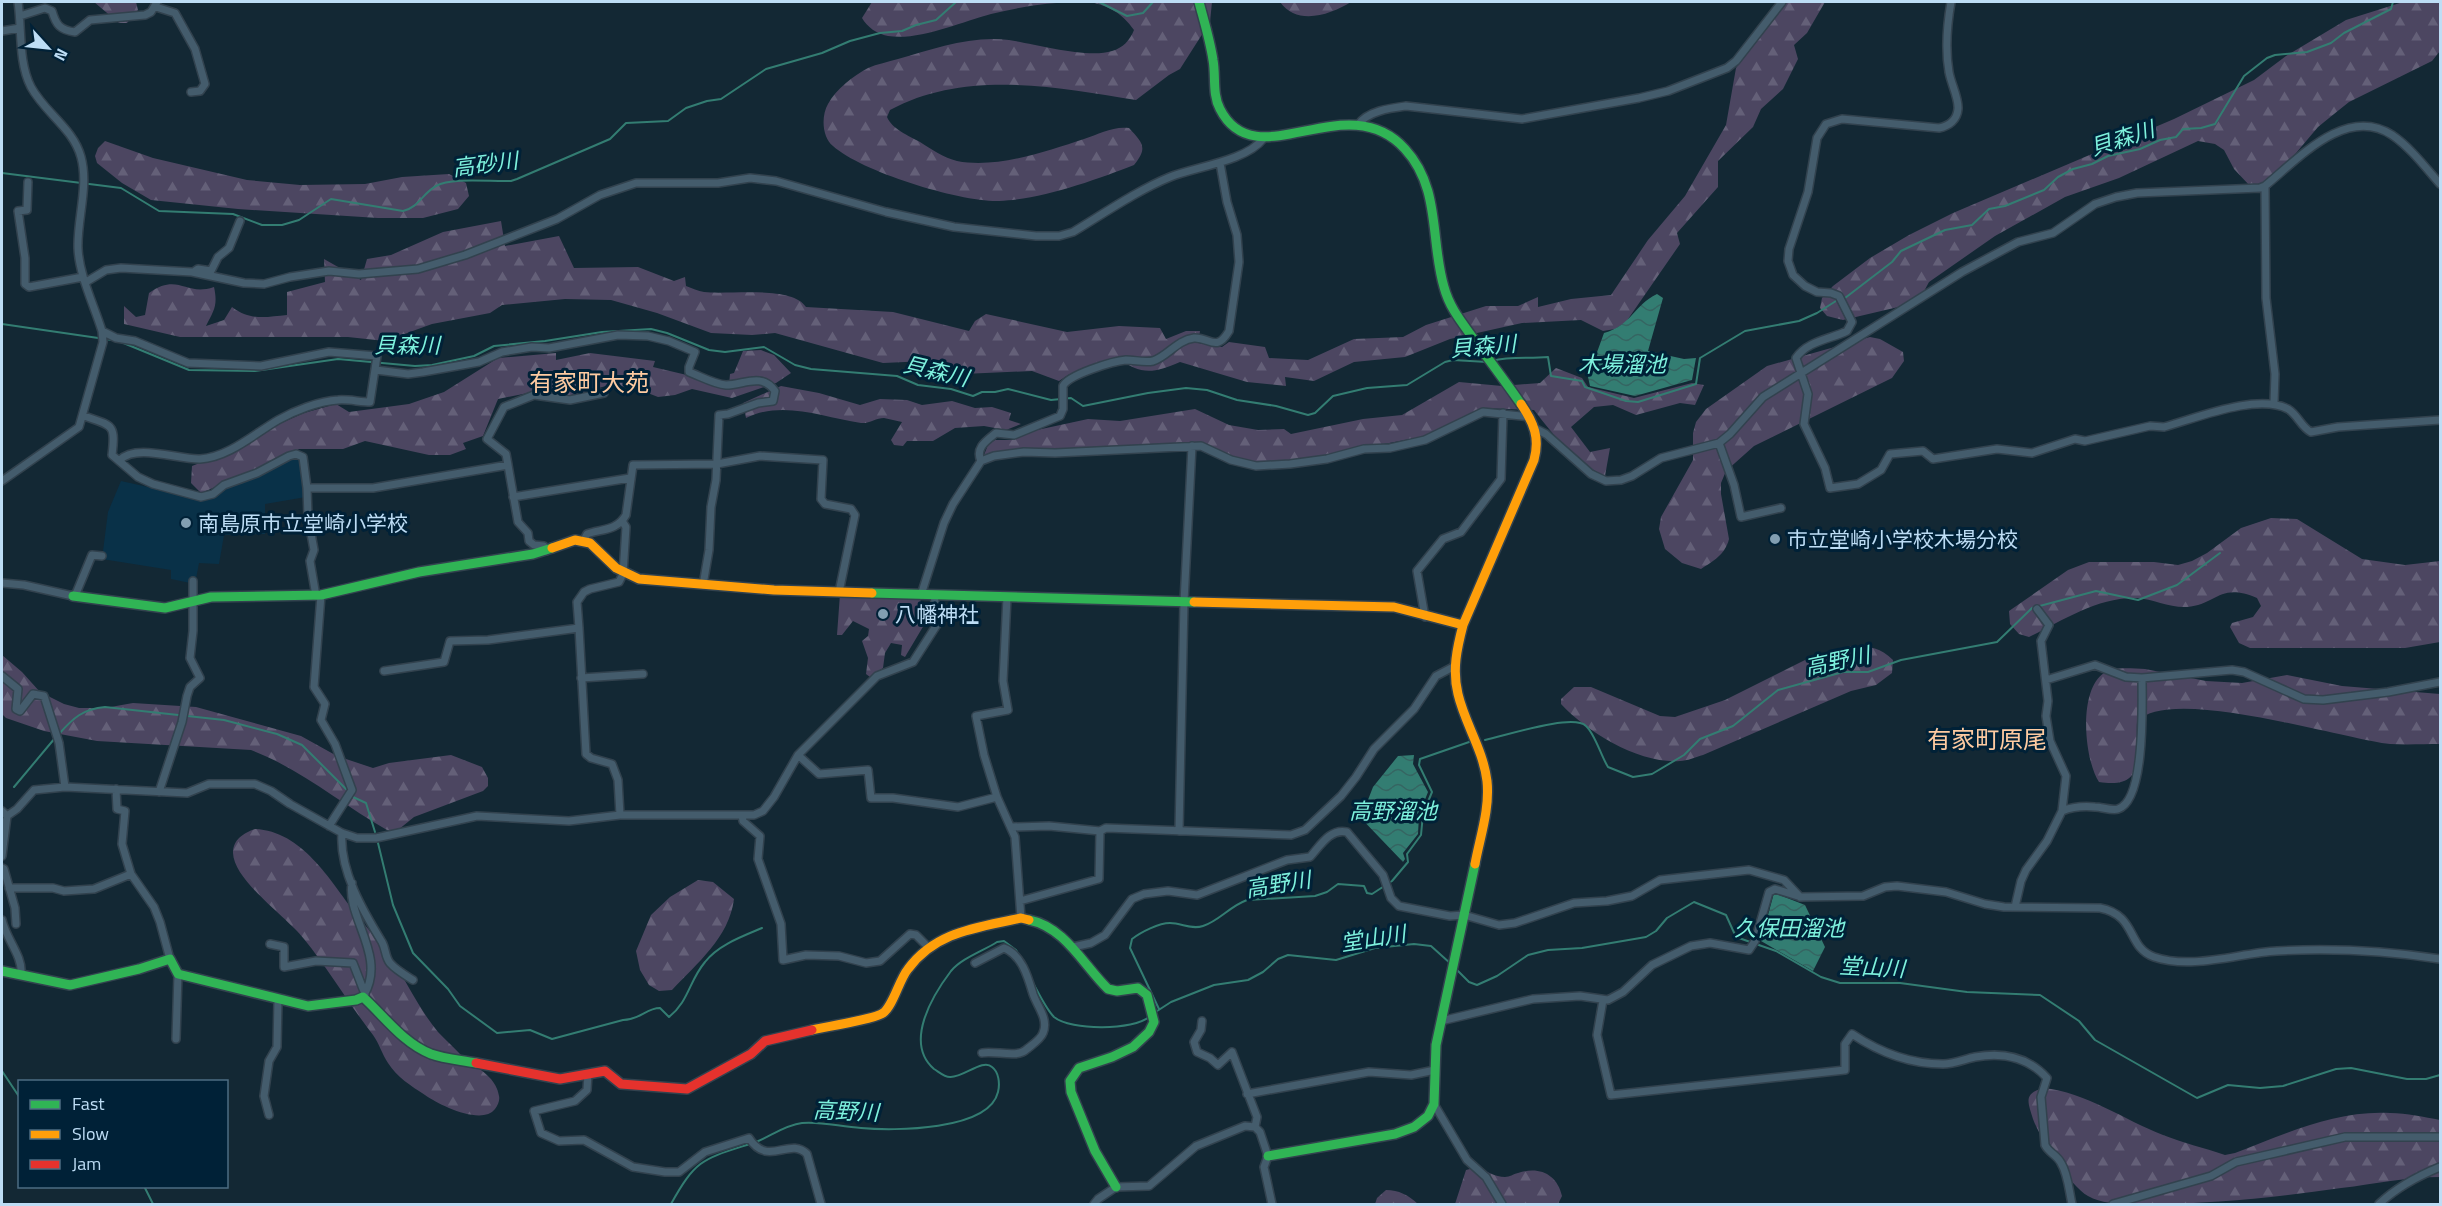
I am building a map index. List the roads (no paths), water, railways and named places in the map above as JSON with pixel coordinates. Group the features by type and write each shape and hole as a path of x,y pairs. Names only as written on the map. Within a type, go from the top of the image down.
{"street":[{"path":"2,480 79,427 84,416 103,335 79,265 78,229 84,170 78,147 29,84 18,2"},
{"path":"1199,2 1214,60 1219,108 1223,117 1237,129 1263,139"},
{"path":"1358,124 1364,118 1392,108 1407,106 1522,119 1668,91 1727,68 1736,61 1782,2"},
{"path":"1951,2 1947,57 1958,108 1955,118 1950,124 1935,128 1836,119 1826,124 1819,134 1808,192 1788,249 1788,261 1793,275 1804,286 1817,292 1839,296 1852,322 1850,329 1822,340 1799,353 1796,360 1808,394 1804,424 1825,468 1830,488 1858,484 1881,470 1890,454 1923,451 1933,459 1998,449 2032,453 2075,439 2085,441 2150,426 2164,427 2248,404 2274,403 2296,415 2304,428 2311,432 2338,427 2440,420"},
{"path":"20,16 45,8 52,11 55,22 60,28 75,32 90,20 137,18 151,12 157,4 175,13 195,49 205,84 200,91 191,92"},
{"path":"2,31 20,28"},
{"path":"28,182 27,210 18,211 25,258 25,284 29,287 85,280 106,270 121,268 192,272 244,283 264,284 329,271 358,274 418,269 465,255 557,219 600,195 636,183 718,183 750,178 776,181 886,212 954,228 1036,237 1059,236 1073,232 1170,178 1220,163 1254,147 1263,139 1326,126 1358,124 1372,128 1396,141 1421,169 1430,194 1442,281 1451,307 1530,417 1536,429 1537,450 1532,467 1458,640 1455,666 1458,694 1480,748 1487,783 1486,811 1440,1021 1434,1104 1428,1116 1414,1127 1395,1134 1268,1156"},
{"path":"1536,429 1546,434 1591,474 1613,482 1632,476 1661,458 1719,442 1730,434 1763,397 1802,375 1962,272 2018,242 2053,233 2096,204 2116,196 2137,193 2254,189 2265,186 2332,133 2350,128 2367,127 2382,130 2399,140 2440,184"},
{"path":"981,461 978,454 979,449 996,433 1014,435 1034,425 1057,419 1062,413 1063,386 1070,378 1118,361 1153,361 1187,340 1201,339 1212,344 1225,338 1229,331 1239,262 1237,235 1227,202 1220,163"},
{"path":"2265,186 2266,298 2275,374 2274,403"},
{"path":"192,272 198,269 211,271 218,257 229,248 240,221"},
{"path":"103,335 135,341 188,363 261,366 329,352 377,356 370,402 338,400 304,409 279,420 231,448 201,459 130,453 120,460"},
{"path":"376,365 408,374 479,362 502,352 532,347 549,348 618,335 648,336 669,340 695,352 689,372 727,385 745,381 760,381 775,391 772,401 718,415 717,464 711,507 709,550 703,585"},
{"path":"546,551 543,546 534,545 529,541 528,533 518,522 506,454 487,439 504,406 534,395 570,400 604,393"},
{"path":"921,595 944,523 953,504 981,461 994,456 1024,452 1055,453 1202,446 1231,460 1256,466 1290,465 1327,459 1364,449 1390,448 1425,440 1483,412 1530,417"},
{"path":"1425,616 1417,571 1443,539 1461,532 1501,479 1503,413"},
{"path":"84,416 106,424 113,430 112,455 138,477 153,484 201,497 296,454 303,457 308,517 314,550 310,561 319,595 314,687 325,704 321,720 336,744 352,790 329,826"},
{"path":"1719,442 1734,484 1741,517 1781,508"},
{"path":"1179,831 1184,602 1192,446"},
{"path":"584,540 587,534 601,532 622,521 626,515 633,465 717,464 760,456 823,460 821,500 825,504 851,509 855,515 839,592"},
{"path":"307,488 373,488 508,465"},
{"path":"513,496 630,478"},
{"path":"620,815 618,780 612,764 591,758 586,754 577,602 584,592 618,582 623,574 626,527 622,521"},
{"path":"2,583 24,585 74,596 165,608 211,597 319,595 419,572 546,551 575,540 584,540 595,546 623,574 639,579 703,585 839,592 1394,607 1463,626"},
{"path":"74,596 92,555 102,556"},
{"path":"159,792 183,720 190,687 200,678 190,658 193,581"},
{"path":"2,856 4,814 17,809 34,790 65,787 187,793 209,784 255,784 272,791 342,833 357,838 376,838 477,816 569,821 620,815 754,815 763,811 774,797 798,756 877,676 913,663 938,623 934,595"},
{"path":"1007,597 1003,681 1008,710 976,716 984,755 997,797 1015,837 1021,918"},
{"path":"2015,907 2026,870 2047,841 2062,811 2066,776 2050,741 2041,641 2049,625 2037,609"},
{"path":"384,671 444,662 450,642 488,640 579,628"},
{"path":"2046,680 2096,665 2126,677 2142,678 2232,670 2244,672 2304,699 2323,700 2388,692 2440,682"},
{"path":"1012,827 1050,826 1100,831 1106,828 1291,835 1305,830 1341,796 1374,749 1414,709 1436,676 1455,666"},
{"path":"581,678 643,674"},
{"path":"2,676 18,689 15,704 16,709 20,711 33,694 44,696 57,737 65,787"},
{"path":"2062,811 2093,807 2118,809 2133,791 2141,747 2142,678"},
{"path":"798,756 819,774 868,770 871,798 893,798 958,807 997,797"},
{"path":"116,789 117,809 125,812 122,844 131,873 154,907 170,959 178,974 176,1039"},
{"path":"742,815 743,821 760,836 758,859 781,924 783,960 806,955 839,956 866,963 880,961 910,934 916,935 928,947"},
{"path":"1073,947 1091,943 1105,934 1131,899 1144,894 1168,891 1197,895 1287,860 1310,857 1331,834 1339,830 1347,832 1383,875 1393,902 1399,906 1450,916 1464,915 1476,920 1507,925 1574,903 1607,901 1632,896 1660,880 1749,870 1784,880 1801,897"},
{"path":"1020,901 1099,879 1100,831"},
{"path":"342,833 341,847 352,881 383,944 385,955 392,966 413,980"},
{"path":"2,868 9,888 16,924"},
{"path":"9,888 94,890 131,873"},
{"path":"178,974 308,1006 318,1006 364,995 372,981 372,970 363,929 350,892 352,881"},
{"path":"1440,1021 1533,999 1580,996 1603,1000 1616,997 1652,965 1691,946 1710,943 1745,950 1754,944 1771,890 1775,889 1801,897 1863,896 1885,887 1897,886 1946,892 1984,904 2015,907 2100,908 2110,910 2126,922 2139,946 2146,953 2168,959 2213,960 2275,951 2314,950 2404,954 2440,959"},
{"path":"270,944 284,947 284,967 316,961 353,963 364,995 392,1028 429,1052 514,1072 561,1080 605,1071 621,1084 687,1089 751,1054 765,1041 872,1018 884,1013 907,970 928,947 951,934 1021,918 1044,923 1073,947 1108,989 1143,990 1147,995 1153,1015 1149,1031 1135,1046 1079,1068 1074,1072 1070,1081 1071,1092 1095,1151 1116,1187"},
{"path":"2,920 8,940 22,963 21,974"},
{"path":"975,963 1004,948 1018,959 1042,1010 1044,1028 1040,1039 1019,1053 991,1051 982,1053"},
{"path":"2,971 70,986 170,959"},
{"path":"269,1115 264,1096 269,1061 277,1047 278,1000"},
{"path":"1603,1000 1598,1035 1611,1095 1845,1070 1845,1044 1852,1034 1887,1054 1931,1063 1945,1064 1992,1055 2018,1058 2041,1071 2047,1078 2041,1097 2045,1145 2063,1165 2072,1204"},
{"path":"1202,1021 1201,1030 1194,1042 1197,1052 1218,1065 1232,1052 1257,1117 1255,1127"},
{"path":"1247,1094 1369,1072 1410,1075 1435,1070"},
{"path":"588,1074 587,1090 575,1101 534,1111 541,1133 559,1141 584,1140 633,1167 665,1172 679,1172 705,1152 749,1138 752,1143 767,1153 794,1148 803,1150 807,1154 821,1204"},
{"path":"1434,1104 1467,1160 1486,1177 1502,1204"},
{"path":"1095,1204 1098,1199 1116,1187 1149,1186 1196,1146 1245,1126 1255,1127 1260,1132 1268,1156 1264,1167 1272,1204"},
{"path":"2113,1204 2211,1176 2236,1162 2345,1137 2440,1137"},
{"path":"2379,1204 2392,1192 2440,1167"}],"water":[{"name":"木場溜池","path":"1657,294 1663,298 1648,351 1684,359 1696,358 1692,380 1635,396 1590,386 1588,377 1604,333 1621,325"},
{"name":"高野溜池","path":"1414,755 1413,764 1428,792 1419,815 1418,834 1403,853 1405,859 1403,862 1356,813 1366,805 1373,787 1398,756"},
{"name":"久保田溜池","path":"1774,893 1805,905 1825,947 1813,971 1761,941"}],"waterway":[{"name":"高砂川","path":"2,173 121,188 159,211 233,214 262,225 282,225 299,220 331,199 403,211 413,207 431,189 443,183 517,179 610,139 626,123 668,121 686,108 721,99 766,69 822,53 850,41 880,33 902,31 936,20 956,2"},
{"name":"高砂川","path":"1099,2 1127,16 1143,13 1153,2"},
{"name":"貝森川","path":"1845,298 1892,262 1901,251 1945,230 1972,225 1989,209 2005,206 2044,190 2058,177 2073,169 2092,164 2108,156 2140,149 2160,140 2176,137 2183,129 2215,124 2244,76 2267,58 2307,52 2331,43 2344,33 2391,9 2393,2"},
{"name":"貝森川","path":"1492,361 1548,357 1551,376 1582,381 1585,387 1626,401 1638,402 1696,384 1700,358 1745,331 1799,321 1836,301"},
{"name":"貝森川","path":"2,324 112,340"},
{"name":"貝森川","path":"121,342 189,370 255,371 338,359 415,366 432,365 474,356 494,346 602,332 651,329 709,350 725,352 764,347 795,365 811,369 897,376 918,385 951,389 973,396 982,392 1008,389 1051,400 1071,398 1083,406 1186,388 1207,390 1237,400 1276,406 1308,415 1315,413 1333,396 1367,388 1407,385 1445,362 1453,360 1487,362"},
{"name":"高野川","path":"1485,740 1554,724 1579,723 1589,730 1608,767 1633,777 1652,774 1684,755 1700,739 1733,726 1778,690 1843,672 1868,672 1901,660 1997,642 2032,608 2096,591 2138,600 2177,585 2220,553"},
{"path":"59,734 79,715 105,707 224,720 277,734 302,745 347,790"},
{"path":"14,787 55,738"},
{"name":"高野川","path":"1159,1009 1130,948 1132,939 1150,928 1166,923 1203,926 1247,900 1315,896 1327,892 1338,884 1364,886 1367,893 1372,894 1392,881 1408,862 1407,854 1421,835 1423,814 1432,792 1419,765 1420,759 1472,741"},
{"path":"353,797 366,803 375,832"},
{"path":"378,843 393,905 413,953 448,989 460,1006 497,1033 530,1030 552,1039 634,1018 660,1008 669,1017 681,1004 695,976 710,956 731,942 762,928"},
{"name":"堂山川","path":"1455,968 1469,982 1477,985 1497,976 1528,955 1548,950 1582,948 1646,937 1656,931 1667,918 1694,902 1726,915 1736,937 1776,951 1821,977 1840,983 1900,983 1967,992 2040,995 2079,1021 2095,1040 2197,1098 2228,1085 2260,1088 2283,1086 2336,1069 2351,1068 2407,1079 2426,1079 2440,1075"},
{"name":"高野川","path":"756,1142 784,1128 802,1123 876,1129 938,1126 977,1114 991,1105 998,1092 999,1082 998,1075 992,1067 983,1065 961,1075 950,1077 944,1075 934,1069 925,1058 921,1046 921,1033 929,1006 936,993 951,971 961,962 997,942 1004,941 1016,950 1020,957"},
{"name":"堂山川","path":"1154,1013 1171,1002 1214,985 1248,980 1263,972 1278,959 1288,955 1336,960 1375,948 1414,944 1431,946 1451,964"},
{"name":"高野川","path":"1032,981 1051,1014 1062,1022 1102,1027 1130,1024 1149,1017"},
{"name":"高野川","path":"2,1071 18,1095"},
{"name":"高野川","path":"671,1204 687,1178 702,1163 721,1153 750,1144"},
{"name":"高野川","path":"145,1188 153,1204"}],"place":[{"name":"南島原市立堂崎小学校","path":"186,523"},
{"name":"市立堂崎小学校木場分校","path":"1775,539"},
{"name":"八幡神社","path":"883,614"}],"district":[{"name":"有家町大苑","path":"589,382"},
{"name":"有家町原尾","path":"1987,739"}]}
